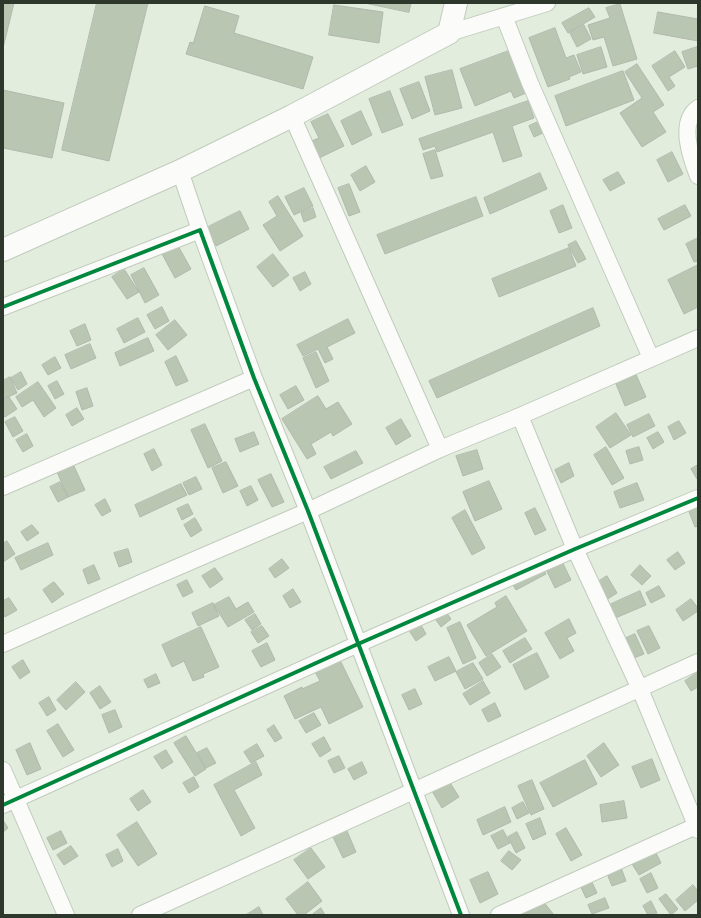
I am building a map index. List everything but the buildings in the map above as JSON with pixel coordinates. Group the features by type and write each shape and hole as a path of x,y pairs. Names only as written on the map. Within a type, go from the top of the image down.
{"main road":[{"path":"3,250 180,171 292,116 449,33 456,3"}],"street":[{"path":"449,33 547,3"},
{"path":"504,16 530,83 651,358"},
{"path":"698,108 689,119 687,134 691,157 698,176"},
{"path":"292,116 440,449"},
{"path":"180,171 254,378 308,511 461,915"},
{"path":"3,307 200,230"},
{"path":"3,644 308,511 440,449 520,416 698,338"},
{"path":"3,487 254,378"},
{"path":"499,915 697,828 640,689 575,549 520,416"},
{"path":"9,802 358,644 575,549 698,498"},
{"path":"140,915 698,662"},
{"path":"3,770 9,802 66,915"}],"cycle path":[{"path":"3,307 200,230 254,378 308,511 461,915"},
{"path":"3,805 358,644 575,549 698,498"}]}
